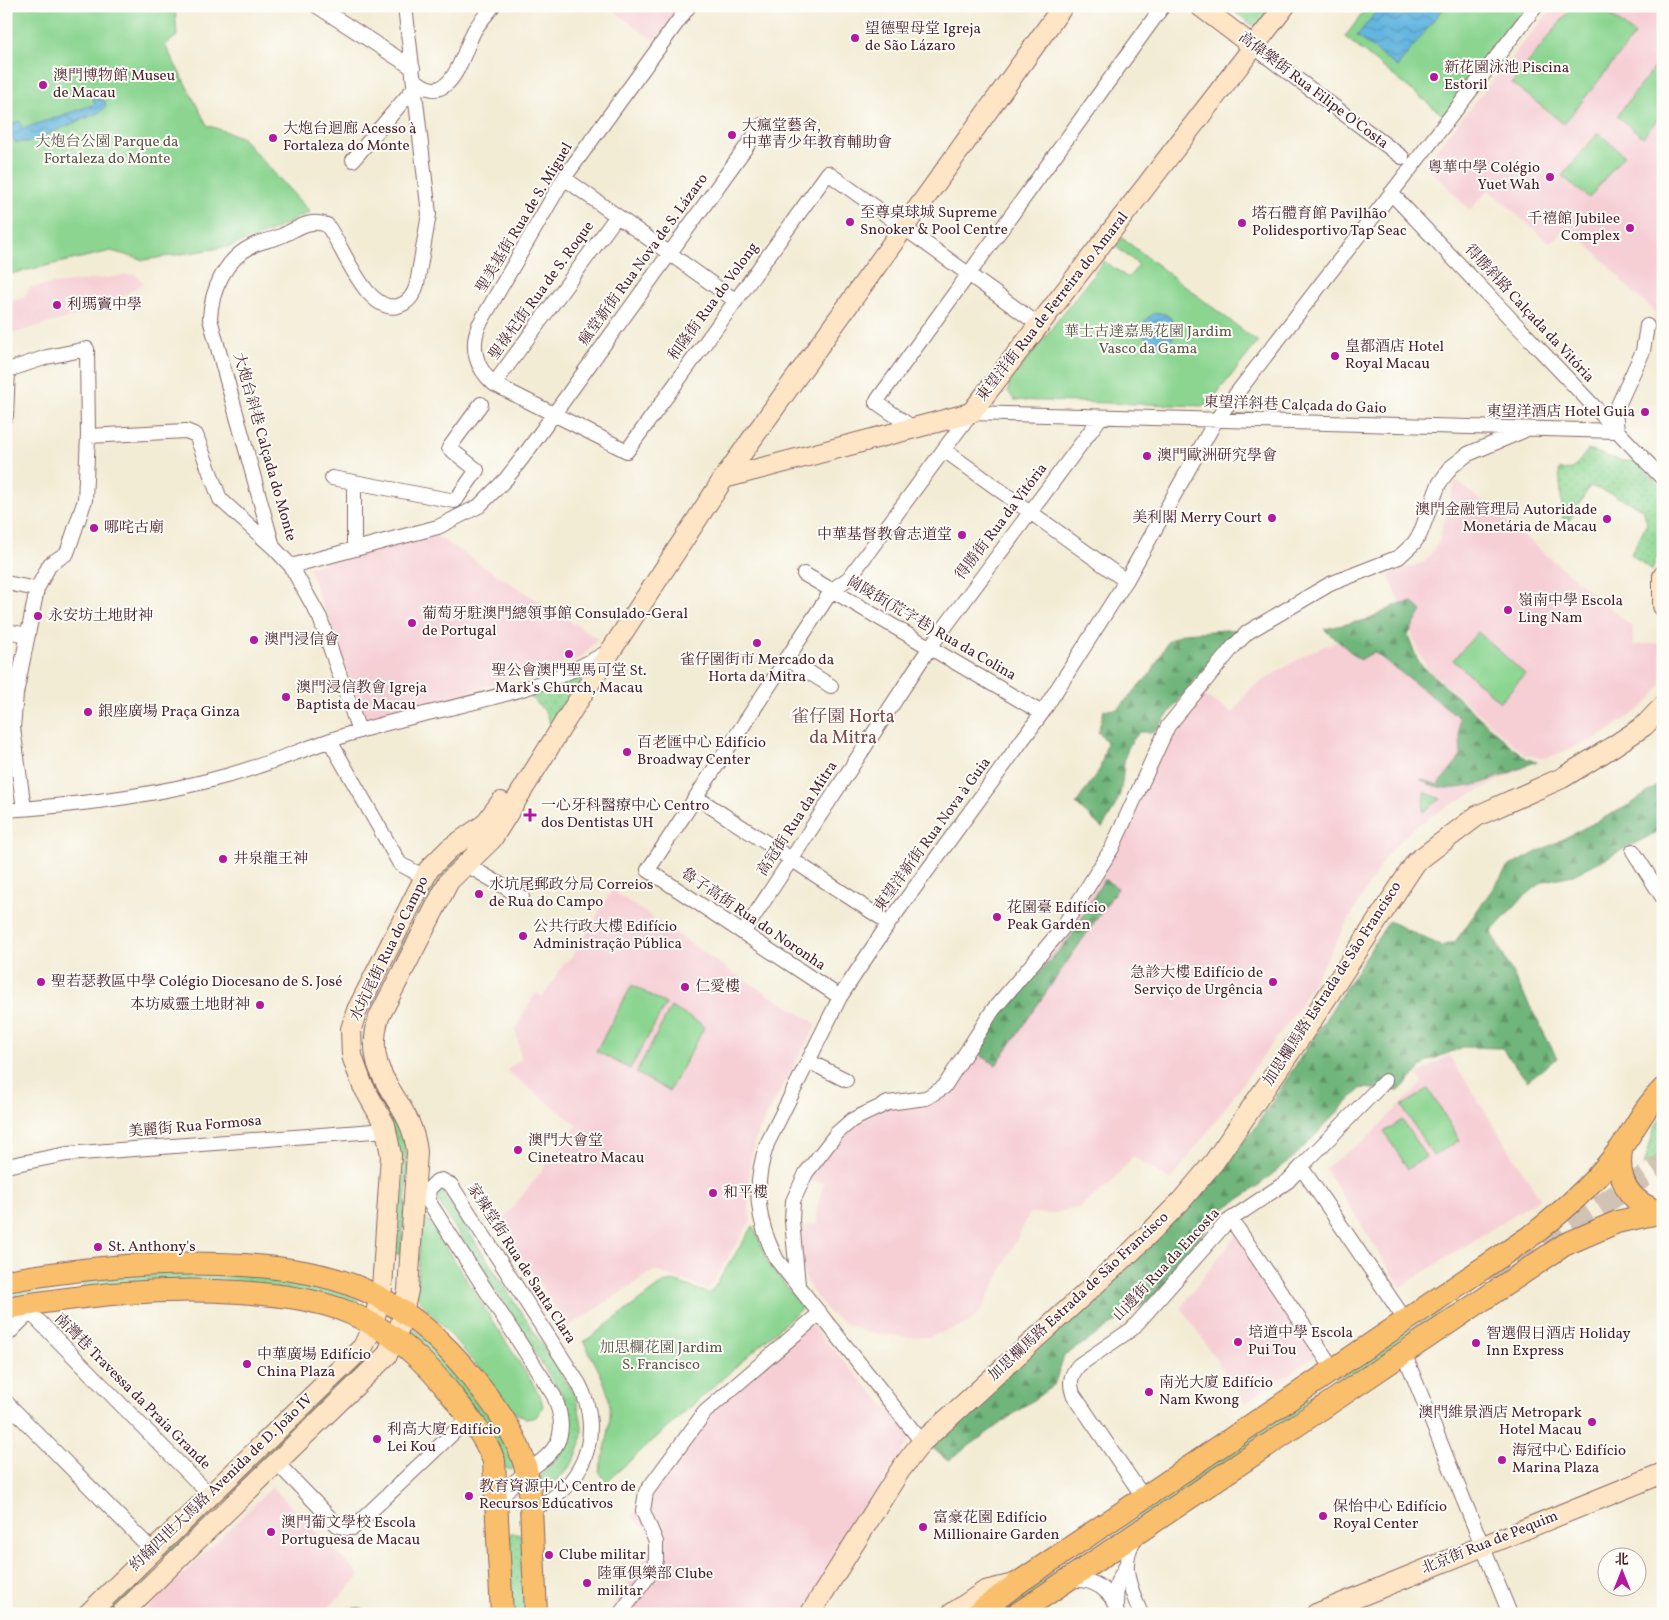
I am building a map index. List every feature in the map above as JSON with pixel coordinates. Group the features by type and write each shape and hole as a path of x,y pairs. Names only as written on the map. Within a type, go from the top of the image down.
{"main road":[{"name":"水坑尾街 Rua do Campo","path":"403,1312 408,1290 417,1161 415,1138 410,1123 379,1072 375,1058 374,1034 379,1017 430,914 449,881 464,864 492,839 611,649 724,478 1063,6"},
{"name":"高偉樂街 Rua Filipe O'Costa","path":"1200,6 1254,47"},
{"name":"東望洋街 Rua de Ferreira do Amaral","path":"724,478 971,414 1286,6"},
{"path":"752,439 748,450 752,460 756,464 767,466"},
{"path":"1663,576 1663,606"},
{"name":"加思欄馬路 Estrada de São Francisco","path":"810,1614 901,1469 922,1442 1133,1250 1181,1201 1214,1162 1306,1029 1416,862 1477,816 1562,778 1644,726 1663,706"},
{"name":"水坑尾街 Rua do Campo","path":"380,1298 391,1155 387,1130 356,1070 351,1051 351,1029 361,1002 427,872 449,849 485,824 574,707"},
{"path":"976,1614 1018,1583 1501,1258 1562,1211 1587,1188 1622,1146 1638,1118 1663,1090"},
{"path":"1622,1146 1619,1170 1624,1186 1640,1204 1661,1212"},
{"path":"1017,1614 1564,1245 1611,1224 1661,1212"},
{"path":"6,1281 67,1271 161,1263 269,1267 311,1273 338,1280 380,1298 403,1312 443,1344 462,1363 492,1402 513,1435 526,1473 531,1509 536,1614"},
{"path":"67,1271 70,1298"},
{"path":"1414,1316 1490,1280 1438,1330"},
{"path":"6,1308 35,1307 70,1298 162,1290 267,1294 304,1299 330,1306 373,1325 412,1351 442,1382 484,1437 494,1461 502,1614"},
{"name":"約翰四世大馬路 Avenida de D. João IV","path":"88,1614 362,1347 373,1325 380,1298"},
{"name":"約翰四世大馬路 Avenida de D. João IV","path":"121,1614 387,1354 403,1312"},
{"name":"北京街 Rua de Pequim","path":"1316,1614 1663,1473"},
{"path":"951,1614 985,1591 1018,1583"}],"street":[{"path":"317,6 420,84 434,88 450,82 455,75 475,28 493,6"},
{"path":"353,160 414,78 406,6"},
{"name":"聖美基街 Rua de S. Miguel","path":"494,384 478,364 474,348 476,332 564,178 689,6"},
{"path":"913,428 876,402 1163,6"},
{"name":"東望洋新街 Rua Nova à Guia","path":"922,1442 778,1260 767,1242 757,1202 758,1182 767,1144 840,997 889,923 1042,713 1126,581 1216,420 1536,6"},
{"name":"高偉樂街 Rua Filipe O'Costa","path":"1254,47 1402,158"},
{"name":"大炮台斜巷 Calçada do Monte","path":"359,730 320,618 290,566 273,547 210,319 211,303 216,288 230,263 240,254 251,246 280,237 305,224 320,222 327,225 332,231 372,299 387,307 396,307 410,299 415,292 429,214 414,78"},
{"name":"瘋堂新街 Rua Nova de S. Lázaro","path":"290,566 438,527 479,506 506,479 762,125"},
{"name":"和隆街 Rua do Volong","path":"554,414 627,451 828,173 904,227"},
{"path":"564,178 736,301"},
{"name":"得勝斜路 Calçada da Vitória","path":"1392,193 1663,479"},
{"name":"聖祿杞街 Rua de S. Roque","path":"494,384 617,216"},
{"path":"904,227 1039,324"},
{"path":"1617,431 1616,412 1642,351 1647,326"},
{"path":"7,416 8,370 47,357 87,349 87,486 67,553 50,564 37,589 28,635 13,675 13,728 24,809"},
{"path":"494,384 554,414"},
{"path":"332,478 455,500 477,470 449,448 481,404"},
{"path":"889,923 696,797 832,590 849,578 971,414"},
{"name":"東望洋斜巷 Calçada do Gaio","path":"971,414 1617,431"},
{"name":"得勝街 Rua da Vitória","path":"930,647 1101,417"},
{"path":"798,1285 792,1221 793,1201 806,1173 830,1140 852,1120 888,1103 926,1098 944,1087 993,1010 1061,930 1112,848 1168,726 1233,647 1248,632 1330,584 1399,557 1407,551 1420,534 1439,484 1451,467 1468,454 1528,429"},
{"path":"88,436 186,430 192,432 198,438 220,499 273,547"},
{"path":"944,450 1126,581"},
{"path":"354,482 354,549"},
{"name":"崗陵街(荒字巷) Rua da Colina","path":"804,574 1042,713"},
{"path":"6,583 37,589"},
{"path":"6,631 28,635"},
{"name":"高冠街 Rua da Mitra","path":"743,933 930,647"},
{"path":"6,810 160,793 228,776 359,730 535,684 579,668 611,649"},
{"path":"786,658 830,686"},
{"path":"330,740 400,864 417,873 427,872"},
{"name":"魯子高街 Rua do Noronha","path":"696,797 648,870 840,997"},
{"path":"1633,852 1663,898"},
{"path":"464,864 522,897"},
{"path":"808,1061 846,1080"},
{"name":"山邊街 Rua da Encosta","path":"1144,1498 1073,1394 1071,1378 1079,1365 1132,1329 1231,1219 1288,1181 1385,1082"},
{"name":"美麗街 Rua Formosa","path":"6,1166 67,1154 387,1130"},
{"path":"1301,1167 1414,1316"},
{"name":"家辣堂街 Rua de Santa Clara","path":"526,1473 541,1463 553,1449 559,1432 557,1404 430,1202 428,1190 437,1181 442,1180 451,1185 579,1384 588,1404 591,1433 581,1467 559,1494 531,1509"},
{"path":"1231,1219 1334,1370"},
{"path":"6,1336 35,1307"},
{"name":"南灣巷 Travessa da Praia Grande","path":"35,1307 210,1494"},
{"path":"620,1614 652,1571 656,1560 656,1542 643,1511 643,1501 646,1492 705,1412 820,1313"},
{"path":"1404,1353 1510,1614"},
{"path":"6,1402 153,1551"},
{"path":"276,1462 337,1525 353,1528 470,1417"},
{"path":"497,1520 504,1494 516,1480 526,1473"},
{"path":"1117,1611 1117,1583 1126,1566 1130,1546 1146,1527"},
{"path":"1126,1566 1128,1583 1141,1614"},
{"path":"1059,1586 1076,1580 1093,1582 1109,1594 1117,1611"}],"shaded area":[{"path":"607,6 681,6 654,41"},
{"name":"粵華中學 Colégio Yuet Wah","path":"1554,6 1663,6 1663,330 1653,328 1655,313 1652,309 1622,282 1621,278 1568,226 1550,243 1489,190 1470,210 1424,164"},
{"name":"利瑪竇中學","path":"135,274 144,283 102,309 6,335 6,302 23,298 31,287"},
{"name":"嶺南中學 Escola Ling Nam","path":"1456,480 1633,627 1633,645 1660,643 1662,676 1654,696 1640,709 1598,738 1546,758 1526,755 1428,669 1420,655 1388,573 1425,562 1438,543"},
{"name":"葡萄牙駐澳門總領事館 Consulado-Geral de Portugal","path":"430,532 598,639 581,658 366,722 308,567"},
{"path":"1398,617 1411,659 1429,685 1492,728 1525,767 1446,807 1413,828 1385,857 1297,1010 1171,1181 1133,1156 1109,1185 1078,1208 1049,1214 1030,1213 981,1311 967,1324 929,1337 909,1337 866,1332 846,1324 829,1313 813,1292 802,1270 799,1228 817,1223 817,1208 824,1182 807,1180 837,1129 852,1112 869,1104 925,1095 938,1088 1058,935 1193,689 1233,713 1251,688 1310,652"},
{"path":"612,890 735,974 817,1024 757,1134 751,1158 748,1193 750,1222 708,1290 655,1270 568,1327 500,1224 577,1125 507,1071 521,1059 516,1030 525,1011 536,993 543,997 564,963 574,955"},
{"path":"1449,1055 1540,1198 1401,1287 1325,1168 1368,1137 1422,1083 1418,1074"},
{"name":"培道中學 Escola Pui Tou","path":"1236,1235 1317,1355 1245,1403 1181,1307"},
{"path":"809,1323 912,1436 802,1614 626,1614 615,1602 658,1540 632,1516 725,1396"},
{"name":"澳門葡文學校 Escola Portuguesa de Macau","path":"272,1487 360,1576 322,1614 142,1614"}],"green space":[{"name":"大炮台公園 Parque da Fortaleza do Monte","path":"6,6 175,6 177,36 165,45 207,125 241,137 310,212 269,232 232,246 144,260 111,251 6,275"},
{"path":"1227,6 1279,6 1260,31"},
{"name":"新花園泳池 Piscina Estoril","path":"1368,6 1529,6 1444,116 1345,37"},
{"path":"1573,6 1599,6 1635,35 1564,124 1512,83"},
{"path":"1663,56 1663,112 1643,137 1617,116"},
{"path":"1598,133 1624,155 1589,198 1562,176"},
{"name":"華士古達嘉馬花園 Jardim Vasco da Gama","path":"1122,238 1258,342 1207,406 1014,400 1008,391 1009,383 1104,261 1128,278 1139,265 1115,246"},
{"path":"1588,450 1623,461 1635,461 1663,488 1663,541 1652,571 1631,554 1647,523 1643,509 1590,486 1569,521 1563,519 1559,470 1573,469"},
{"path":"1413,602 1422,611 1408,635 1418,662 1512,747 1527,759 1537,761 1494,779 1463,787 1433,786 1420,779 1438,785 1461,756 1459,717 1374,652 1360,660 1324,629 1370,619 1397,605"},
{"path":"1240,629 1192,683 1155,732 1140,732 1133,740 1125,756 1119,797 1102,828 1076,804 1100,769 1107,742 1098,732 1104,710 1118,709 1152,672 1168,641 1184,633"},
{"path":"1478,632 1525,674 1500,702 1453,660"},
{"path":"591,670 551,726 545,711 526,693 554,685"},
{"path":"1663,782 1663,829 1573,875 1544,881 1521,899 1491,932 1557,1058 1527,1081 1502,1048 1463,1047 1428,1061 1399,1091 1361,1088 1295,1156 1250,1192 1216,1214 1162,1291 1064,1356 1054,1385 948,1461 929,1445 1131,1261 1253,1131 1389,921 1441,946 1455,942 1508,867 1631,804"},
{"path":"1424,792 1441,799 1423,812"},
{"path":"486,835 488,837 370,1023 405,1144 408,1170 401,1254 392,1254 398,1169 363,1057 362,1035 398,951 427,896 455,859"},
{"path":"1104,879 1118,888 996,1065 980,1055 978,1047 993,1023 1071,937"},
{"path":"632,985 666,1004 630,1069 596,1051"},
{"path":"671,1007 705,1026 669,1091 636,1073"},
{"path":"1428,1089 1460,1140 1433,1156 1402,1106"},
{"path":"1663,1115 1663,1153 1644,1166 1654,1129"},
{"path":"1402,1120 1426,1157 1408,1169 1384,1132"},
{"path":"441,1189 575,1395 582,1425 579,1449 565,1473 543,1493 539,1478 554,1460 566,1434 567,1413 565,1400 436,1198 435,1193"},
{"path":"421,1209 540,1395 543,1406 536,1417 527,1419 512,1411 462,1348 421,1302 417,1294"},
{"name":"加思欄花園 Jardim S. Francisco","path":"753,1226 768,1262 802,1308 606,1482 599,1471 609,1431 609,1401 597,1366 584,1342 663,1283 674,1281 710,1294"},
{"path":"161,1270 269,1276 335,1287 359,1300 354,1304 84,1287 81,1284 81,1280"},
{"path":"59,1284 58,1290 6,1299 6,1289"},
{"path":"1450,1307 1417,1337 1008,1614 992,1614 1414,1326"},
{"path":"407,1327 424,1335 502,1428 514,1467 512,1470 505,1468 406,1334"},
{"path":"359,1357 366,1363 165,1560 159,1553"},
{"path":"511,1533 521,1535 526,1614 513,1614 508,1542"},
{"path":"145,1566 153,1573 112,1614 97,1614"}],"water":[{"path":"1381,6 1445,6 1397,67 1357,36"},
{"path":"93,98 105,101 106,106 100,112 29,142 15,142 10,135 14,123 20,121 22,129 95,104"},
{"path":"1159,313 1165,314 1170,318 1174,323 1174,335 1170,340 1165,344 1159,345 1153,344 1148,340 1144,335 1143,329 1144,323 1148,318 1153,314"}],"tunnel":[{"path":"1489,1280 1663,1164"}],"place":[{"name":"望德聖母堂 Igreja de São Lázaro","path":"855,38"},
{"name":"新花園泳池 Piscina Estoril","path":"1434,77"},
{"name":"澳門博物館 Museu de Macau","path":"43,85"},
{"name":"大瘋堂藝舍, 中華青少年教育輔助會","path":"732,135"},
{"name":"大炮台迴廊 Acesso à Fortaleza do Monte","path":"273,138"},
{"name":"粵華中學 Colégio Yuet Wah","path":"1550,177"},
{"name":"至尊桌球城 Supreme Snooker & Pool Centre","path":"850,222"},
{"name":"塔石體育館 Pavilhão Polidesportivo Tap Seac","path":"1242,223"},
{"name":"千禧館 Jubilee Complex","path":"1630,228"},
{"name":"利瑪竇中學","path":"57,305"},
{"name":"皇都酒店 Hotel Royal Macau","path":"1335,356"},
{"name":"東望洋酒店 Hotel Guia","path":"1645,412"},
{"name":"澳門歐洲研究學會","path":"1147,456"},
{"name":"美利閣 Merry Court","path":"1272,518"},
{"name":"澳門金融管理局 Autoridade Monetária de Macau","path":"1607,519"},
{"name":"哪咤古廟","path":"94,528"},
{"name":"中華基督教會志道堂","path":"962,535"},
{"name":"嶺南中學 Escola Ling Nam","path":"1508,610"},
{"name":"永安坊土地財神","path":"38,616"},
{"name":"葡萄牙駐澳門總領事館 Consulado-Geral de Portugal","path":"412,623"},
{"name":"澳門浸信會","path":"254,640"},
{"name":"雀仔園街市 Mercado da Horta da Mitra","path":"757,643"},
{"name":"聖公會澳門聖馬可堂 St. Mark's Church, Macau","path":"569,654"},
{"name":"澳門浸信教會 Igreja Baptista de Macau","path":"286,697"},
{"name":"銀座廣場 Praça Ginza","path":"88,712"},
{"name":"百老匯中心 Edifício Broadway Center","path":"627,752"},
{"name":"一心牙科醫療中心 Centro dos Dentistas UH","path":"530,815"},
{"name":"井泉龍王神","path":"223,859"},
{"name":"水坑尾郵政分局 Correios de Rua do Campo","path":"479,894"},
{"name":"花園臺 Edifício Peak Garden","path":"997,917"},
{"name":"公共行政大樓 Edifício Administração Pública","path":"523,936"},
{"name":"聖若瑟教區中學 Colégio Diocesano de S. José","path":"41,982"},
{"name":"急診大樓 Edifício de Serviço de Urgência","path":"1273,982"},
{"name":"仁愛樓","path":"685,987"},
{"name":"本坊威靈土地財神","path":"260,1005"},
{"name":"澳門大會堂 Cineteatro Macau","path":"518,1150"},
{"name":"和平樓","path":"713,1193"},
{"name":"St. Anthony's","path":"98,1247"},
{"name":"培道中學 Escola Pui Tou","path":"1238,1342"},
{"name":"智選假日酒店 Holiday Inn Express","path":"1476,1343"},
{"name":"中華廣場 Edifício China Plaza","path":"247,1364"},
{"name":"南光大廈 Edifício Nam Kwong","path":"1149,1392"},
{"name":"澳門維景酒店 Metropark Hotel Macau","path":"1592,1422"},
{"name":"利高大廈 Edifício Lei Kou","path":"377,1439"},
{"name":"海冠中心 Edifício Marina Plaza","path":"1502,1460"},
{"name":"教育資源中心 Centro de Recursos Educativos","path":"469,1496"},
{"name":"保怡中心 Edifício Royal Center","path":"1323,1516"},
{"name":"富豪花園 Edifício Millionaire Garden","path":"923,1527"},
{"name":"澳門葡文學校 Escola Portuguesa de Macau","path":"271,1532"},
{"name":"Clube militar","path":"549,1555"},
{"name":"陸軍俱樂部 Clube militar","path":"587,1583"}],"district":[{"name":"雀仔園 Horta da Mitra","path":"843,728"}]}
